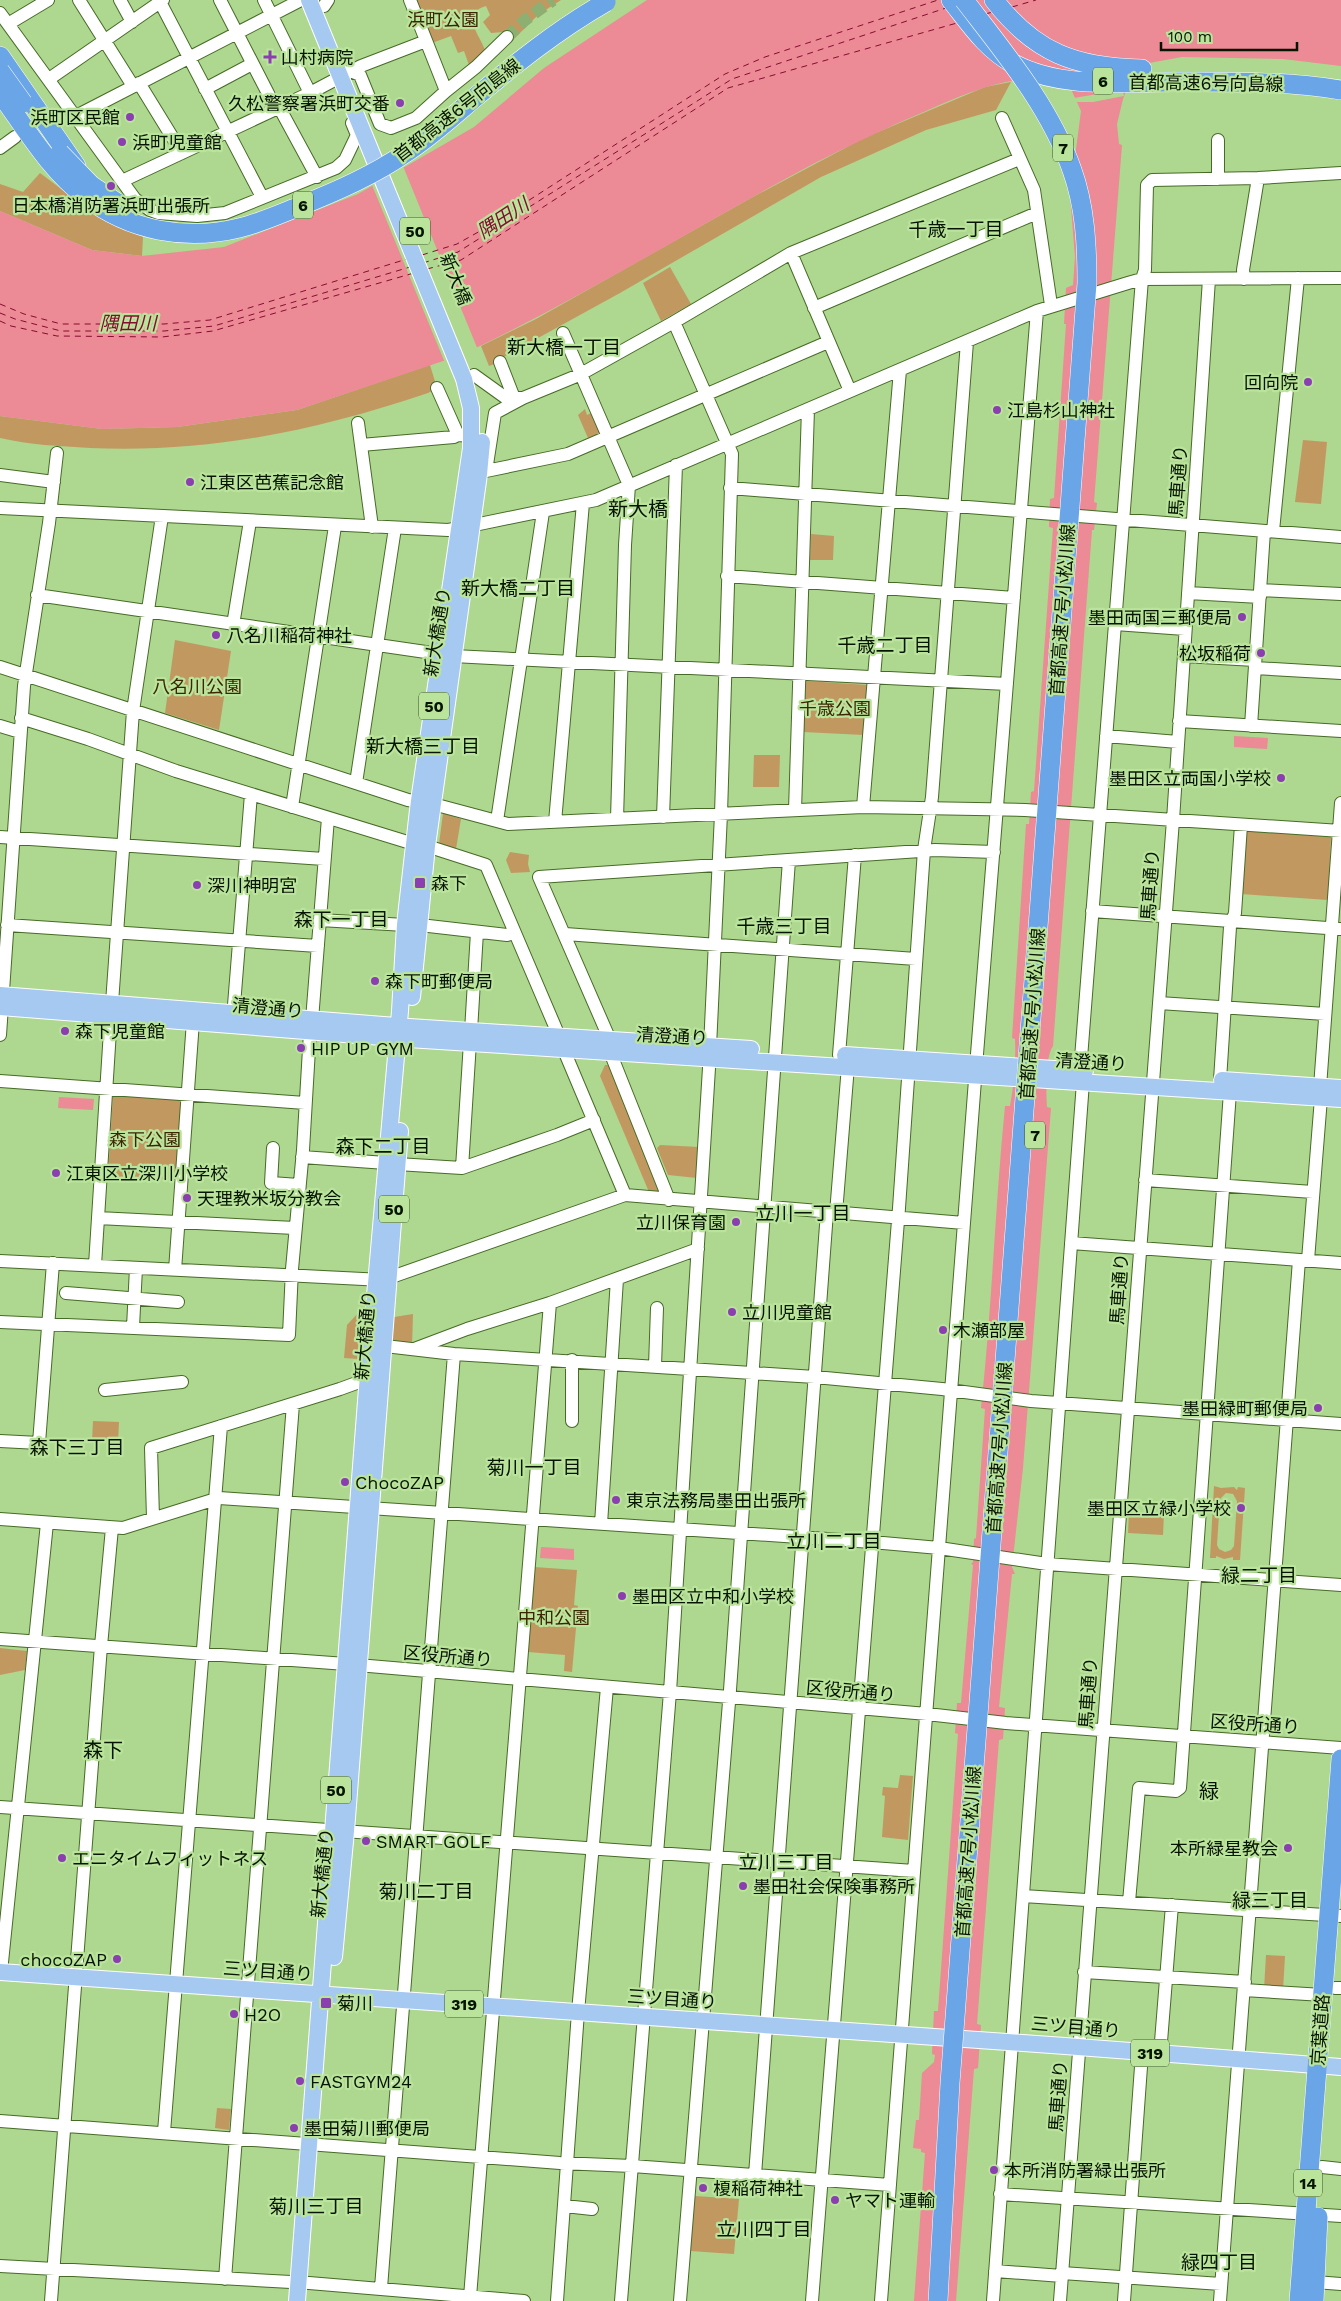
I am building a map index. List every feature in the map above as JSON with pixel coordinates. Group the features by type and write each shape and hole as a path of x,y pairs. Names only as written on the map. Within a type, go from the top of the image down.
{"highway":[{"name":"首都高速6号向島線","path":"0,71 88,191 135,211 161,218 208,221 238,216 307,191 350,173 390,151 458,100 540,31 586,0"},
{"name":"首都高速6号向島線","path":"951,0 982,39 995,51 1013,64 1044,75 1095,81 1284,83 1341,90"},
{"name":"首都高速7号小松川線","path":"938,2301 950,2083 1087,276 1086,240 1081,204 1065,153 1040,106 964,0"},
{"name":"首都高速7号小松川線","path":"950,2301 962,2083 1099,278 1096,220 1089,187 1074,142 1052,102 980,0"},
{"name":"首都高速6号向島線","path":"994,0 1015,25 1037,43 1062,57 1094,66 1120,69 1285,71 1341,78"},
{"name":"首都高速6号向島線","path":"0,92 48,159 88,191 108,212 131,223 171,233 212,233 256,223 353,184 401,156 434,132 547,39 608,1"},
{"path":"0,56 81,173 88,191"},
{"name":"6","path":"0,108 53,175 88,191"},
{"name":"京葉道路","path":"1314,2301 1312,2214 1322,2167 1329,2066 1338,1912 1341,1759"},
{"name":"京葉道路","path":"1299,2301 1312,2214 1329,2066"}],"main road":[{"name":"50","path":"321,1 347,81"},
{"name":"新大橋","path":"347,81 469,377"},
{"name":"新大橋通り","path":"466,527 465,436 472,408 469,377"},
{"name":"新大橋通り","path":"308,2301 304,2282 313,2143 340,1830 364,1507 368,1375 383,1279 391,1164 420,845 466,527 483,473 482,413 469,377"},
{"name":"清澄通り","path":"1,1001 112,1009 241,1014 311,1026"},
{"name":"清澄通り","path":"112,1009 193,1021 311,1026 1320,1092 1341,1088"},
{"name":"清澄通り","path":"1320,1092 1341,1099"},
{"name":"新大橋通り","path":"364,1507 385,1346 383,1279"},
{"name":"三ツ目通り","path":"1,1972 1012,2042 1329,2066"},
{"name":"新大橋通り","path":"297,2301 304,2282"}],"street":[{"path":"48,0 3,19 49,79 135,199 150,210 182,216 224,213 336,168 345,160 357,135 340,93 347,81 426,41"},
{"path":"79,0 182,153"},
{"path":"120,0 132,22"},
{"path":"220,0 252,64 316,177"},
{"path":"264,0 310,93"},
{"path":"76,116 302,0"},
{"path":"410,0 446,91"},
{"path":"49,79 161,1 188,59 229,131 262,197"},
{"path":"122,181 310,93 360,75 380,124 391,128 416,118 476,67 507,37"},
{"path":"205,88 252,64"},
{"path":"1002,118 1034,190 1051,305"},
{"path":"0,148 16,137"},
{"path":"1218,140 1218,179"},
{"path":"495,413 519,398 579,375 791,253 1019,159"},
{"path":"993,2301 1071,1243 1092,911 1142,279 1145,270 1148,185 1152,180 1258,178 1341,173"},
{"path":"1244,280 1243,270 1258,178"},
{"path":"814,308 1037,213"},
{"path":"791,253 850,391"},
{"path":"1251,726 1260,593 1269,531 1298,278"},
{"path":"0,508 336,526 448,530 466,527 583,503 1051,305 1113,287 1142,279 1244,280 1341,278"},
{"name":"馬車通り","path":"1060,2301 1084,1972 1100,1792 1102,1730 1173,820 1209,279"},
{"path":"881,2301 964,1223 1037,311"},
{"path":"622,2301 670,1692 710,1052 721,814 732,454 674,322"},
{"path":"563,333 579,375 629,485 621,664 617,819"},
{"path":"493,391 497,400 483,473 568,454 828,342"},
{"path":"812,2301 898,1218 924,850 930,808 941,680 967,342"},
{"path":"500,362 519,398"},
{"path":"863,808 900,370"},
{"path":"469,377 506,398 519,398"},
{"path":"361,445 465,436 437,388"},
{"path":"795,810 808,409"},
{"path":"358,423 372,527"},
{"path":"0,1036 7,925 6,837 20,732 25,675 51,511 57,453"},
{"path":"663,817 676,465"},
{"path":"0,475 54,482"},
{"path":"730,488 1341,537"},
{"path":"556,822 583,503"},
{"path":"497,821 543,512"},
{"path":"95,1265 133,711 162,516"},
{"path":"233,624 250,521"},
{"path":"292,807 336,526"},
{"path":"356,782 395,528"},
{"path":"728,576 1014,598"},
{"path":"1188,593 1341,594"},
{"path":"37,595 447,655 1007,684"},
{"path":"1115,624 1186,629"},
{"path":"1184,656 1341,673"},
{"path":"0,667 408,800 508,824 795,810 930,808 1025,810 1340,831"},
{"path":"21,718 88,739 130,756 486,865 625,1195"},
{"path":"1179,721 1341,731"},
{"path":"0,726 20,732"},
{"path":"1106,736 1178,742"},
{"path":"241,1014 234,1005 251,794"},
{"path":"1220,2301 1287,1420 1313,1192 1325,1014 1336,929 1341,803"},
{"path":"0,1322 289,1335 295,1228 328,818"},
{"path":"1130,1902 1139,1788 1176,1791 1180,1788 1223,1185 1225,1007 1231,921 1235,913 1241,824"},
{"path":"6,837 324,859"},
{"path":"669,1200 565,934 539,877 718,866 924,850 994,852"},
{"path":"755,2175 815,1377 844,1060 847,955 855,855"},
{"path":"680,2301 729,1698 789,860"},
{"path":"1092,911 1336,929"},
{"path":"320,920 412,925 507,935 514,933"},
{"path":"7,925 318,946"},
{"path":"462,1168 477,932"},
{"path":"565,934 916,959"},
{"path":"1159,1003 1325,1014"},
{"path":"175,1270 193,1021"},
{"path":"0,1081 305,1103"},
{"path":"302,1157 462,1168 594,1120"},
{"path":"273,1148 271,1183 299,1185"},
{"path":"1145,1180 1313,1192"},
{"path":"0,1261 383,1279 625,1195 964,1223"},
{"path":"98,1218 295,1228"},
{"path":"1071,1243 1341,1263"},
{"path":"414,1348 550,1303 698,1250"},
{"path":"0,1441 39,1443 53,1263"},
{"path":"133,1327 136,1268"},
{"path":"601,1524 617,1279"},
{"path":"66,1294 178,1302"},
{"path":"470,2297 550,1303"},
{"path":"655,1366 657,1308"},
{"path":"385,1346 454,1354 546,1358 815,1377 951,1390 1031,1401 1341,1424"},
{"path":"381,2288 418,1836 454,1354"},
{"path":"572,1360 572,1421"},
{"path":"153,1518 150,1448 359,1382 368,1375"},
{"path":"105,1390 182,1382"},
{"path":"224,2279 293,1404"},
{"path":"164,2132 221,1426"},
{"path":"0,1519 123,1528 219,1498 872,1542 939,1548 1047,1564 1341,1585"},
{"path":"1,1972 47,1523"},
{"path":"52,2301 101,1646 112,1528"},
{"name":"区役所通り","path":"0,1639 430,1671 927,1714 1035,1726 1341,1748"},
{"path":"557,2301 578,2012 607,1687"},
{"path":"0,1807 914,1872"},
{"path":"1023,1896 1251,1910 1338,1912"},
{"path":"1160,2054 1172,1905"},
{"path":"1084,1972 1166,1977 1244,1986 1333,1990"},
{"path":"1124,2301 1142,2053"},
{"path":"0,2121 890,2185"},
{"path":"1322,2167 1341,2169"},
{"path":"1000,2194 1341,2216"},
{"path":"565,2206 592,2209"},
{"path":"0,2266 304,2282 524,2301"},
{"path":"995,2271 1126,2277 1221,2284"},
{"path":"1315,2282 1341,2284"}],"green space":[{"name":"浜町公園","path":"415,0 561,0 538,15 512,41 503,32 491,33 483,22 490,15 486,6 478,10 474,14 473,25 485,50 469,65 464,51 458,53 451,36 432,43"},
{"path":"1011,82 996,110 926,130 821,177 620,293 500,359 500,362 489,366 481,346 536,319 751,198 864,138 985,87"},
{"path":"40,173 92,212 143,237 142,256 92,250 0,211 0,184 23,192"},
{"path":"670,267 691,304 661,321 643,283"},
{"path":"430,365 437,388 428,393 344,418 262,437 178,447 134,449 56,446 0,438 0,416 102,429 177,427 297,410"},
{"path":"585,409 587,415 593,412 600,433 588,438 578,415"},
{"path":"1303,440 1327,442 1321,504 1295,502"},
{"path":"811,534 834,536 833,560 810,560"},
{"name":"八名川公園","path":"175,640 231,651 219,730 165,713"},
{"name":"千歳公園","path":"806,681 868,685 864,735 803,732"},
{"path":"754,755 780,755 779,787 753,787"},
{"path":"443,813 461,819 456,849 439,844"},
{"path":"1244,831 1331,837 1328,900 1241,894"},
{"path":"510,852 529,855 528,864 530,872 511,873 506,860"},
{"path":"605,1065 611,1065 660,1189 656,1192 649,1192 600,1076"},
{"name":"森下公園","path":"113,1094 179,1099 182,1102 176,1180 108,1176"},
{"path":"660,1145 699,1147 697,1178 668,1175 657,1148"},
{"path":"359,1312 362,1313 358,1359 344,1358 347,1325"},
{"path":"413,1314 412,1347 386,1345 388,1318"},
{"path":"93,1421 119,1422 118,1443 92,1442"},
{"path":"1214,1486 1221,1488 1234,1487 1237,1490 1238,1487 1245,1488 1240,1560 1233,1560 1233,1557 1224,1559 1216,1556 1216,1558 1210,1558","holes":["1226,1493 1233,1494 1237,1501 1234,1546 1231,1550 1225,1552 1219,1549 1217,1545 1220,1499"]},
{"path":"1129,1511 1164,1514 1163,1535 1128,1533"},
{"name":"中和公園","path":"534,1567 577,1570 574,1605 578,1606 572,1672 564,1671 565,1655 528,1652"},
{"path":"0,1648 27,1651 25,1670 0,1675"},
{"path":"900,1775 913,1776 908,1840 882,1837 885,1796 882,1795 883,1787 898,1788"},
{"path":"1266,1955 1285,1956 1283,1990 1264,1989"},
{"path":"217,2108 231,2109 229,2130 215,2128"},
{"path":"695,2196 739,2199 734,2254 690,2251"}],"water":[{"name":"隅田川","path":"647,0 1341,0 1341,66 1283,59 1182,57 1149,63 1126,91 1117,124 1119,144 1122,145 1094,502 1097,503 1094,530 1092,530 1053,1046 1050,1051 1047,1075 1047,1107 1051,1108 1023,1468 1012,1567 1015,1574 1012,1574 999,1707 1005,1708 1003,1739 999,1740 977,2024 981,2025 978,2068 974,2069 956,2301 914,2301 925,2153 921,2152 921,2149 913,2148 916,2120 919,2120 922,2073 934,2062 935,2055 932,2054 934,2011 938,2011 958,1734 955,1733 957,1703 961,1703 973,1565 971,1564 973,1562 974,1539 976,1538 985,1409 981,1408 1005,1106 1010,1106 1013,1089 1015,1039 1012,1038 1026,824 1029,824 1031,792 1034,791 1053,528 1049,527 1050,499 1054,498 1066,324 1064,324 1066,288 1073,285 1075,257 1070,195 1081,111 1071,89 1041,81 1023,79 973,91 883,130 813,164 550,310 461,355 297,410 177,427 102,429 0,416 0,211 92,250 142,256 224,247 358,194 474,127 544,68"},
{"path":"1234,736 1268,738 1267,749 1234,747"},
{"path":"59,1097 94,1099 93,1110 58,1108"},
{"path":"541,1547 574,1549 574,1560 540,1558"}],"pier":[{"path":"1109,92 1123,92 1124,96 1093,102 1076,102 1074,98"},
{"path":"403,166 478,350 445,363 372,185"}],"ferry route":[{"path":"422,255 457,244 489,226 725,74 765,57 938,0"},
{"path":"1012,7 1036,0"},
{"path":"423,263 458,252 732,79 946,8"},
{"path":"985,14 993,12"},
{"path":"427,269 461,260 728,88 957,23"},
{"path":"0,304 24,314 61,324 164,324 210,320 407,259"},
{"path":"0,313 15,319 61,331 164,331 214,326 410,267"},
{"path":"0,321 11,326 57,336 162,337 213,331 414,273"}],"tunnel":[{"path":"507,37 525,20 553,0"}],"place":[{"name":"山村病院","path":"270,57"},
{"name":"久松警察署浜町交番","path":"400,103"},
{"name":"浜町区民館","path":"130,117"},
{"name":"浜町児童館","path":"122,142"},
{"name":"日本橋消防署浜町出張所","path":"111,186"},
{"name":"回向院","path":"1308,382"},
{"name":"江島杉山神社","path":"997,410"},
{"name":"江東区芭蕉記念館","path":"190,482"},
{"name":"墨田両国三郵便局","path":"1242,617"},
{"name":"八名川稲荷神社","path":"216,635"},
{"name":"松坂稲荷","path":"1261,653"},
{"name":"墨田区立両国小学校","path":"1281,778"},
{"name":"森下","path":"420,883"},
{"name":"深川神明宮","path":"197,885"},
{"name":"森下町郵便局","path":"375,981"},
{"name":"森下児童館","path":"65,1031"},
{"name":"HIP UP GYM","path":"301,1048"},
{"name":"江東区立深川小学校","path":"56,1173"},
{"name":"天理教米坂分教会","path":"187,1198"},
{"name":"立川保育園","path":"736,1222"},
{"name":"立川児童館","path":"732,1312"},
{"name":"木瀬部屋","path":"943,1330"},
{"name":"墨田緑町郵便局","path":"1318,1408"},
{"name":"ChocoZAP","path":"345,1482"},
{"name":"東京法務局墨田出張所","path":"616,1500"},
{"name":"墨田区立緑小学校","path":"1241,1508"},
{"name":"墨田区立中和小学校","path":"622,1596"},
{"name":"SMART GOLF","path":"366,1841"},
{"name":"本所緑星教会","path":"1288,1848"},
{"name":"エニタイムフィットネス","path":"62,1858"},
{"name":"墨田社会保険事務所","path":"743,1886"},
{"name":"chocoZAP","path":"117,1959"},
{"name":"菊川","path":"326,2003"},
{"name":"H2O","path":"234,2014"},
{"name":"FASTGYM24","path":"300,2081"},
{"name":"墨田菊川郵便局","path":"294,2128"},
{"name":"本所消防署緑出張所","path":"994,2170"},
{"name":"榎稲荷神社","path":"703,2188"},
{"name":"ヤマト運輸","path":"835,2200"}],"district":[{"name":"千歳一丁目","path":"956,229"},
{"name":"新大橋一丁目","path":"564,347"},
{"name":"新大橋","path":"638,509"},
{"name":"新大橋二丁目","path":"518,588"},
{"name":"千歳二丁目","path":"885,645"},
{"name":"新大橋三丁目","path":"423,746"},
{"name":"森下一丁目","path":"341,919"},
{"name":"千歳三丁目","path":"784,926"},
{"name":"森下二丁目","path":"383,1146"},
{"name":"立川一丁目","path":"803,1213"},
{"name":"森下三丁目","path":"77,1447"},
{"name":"菊川一丁目","path":"534,1467"},
{"name":"立川二丁目","path":"834,1541"},
{"name":"緑二丁目","path":"1259,1575"},
{"name":"森下","path":"103,1750"},
{"name":"緑","path":"1209,1791"},
{"name":"立川三丁目","path":"786,1862"},
{"name":"菊川二丁目","path":"426,1891"},
{"name":"緑三丁目","path":"1270,1900"},
{"name":"菊川三丁目","path":"316,2206"},
{"name":"立川四丁目","path":"764,2229"},
{"name":"緑四丁目","path":"1219,2262"}]}
